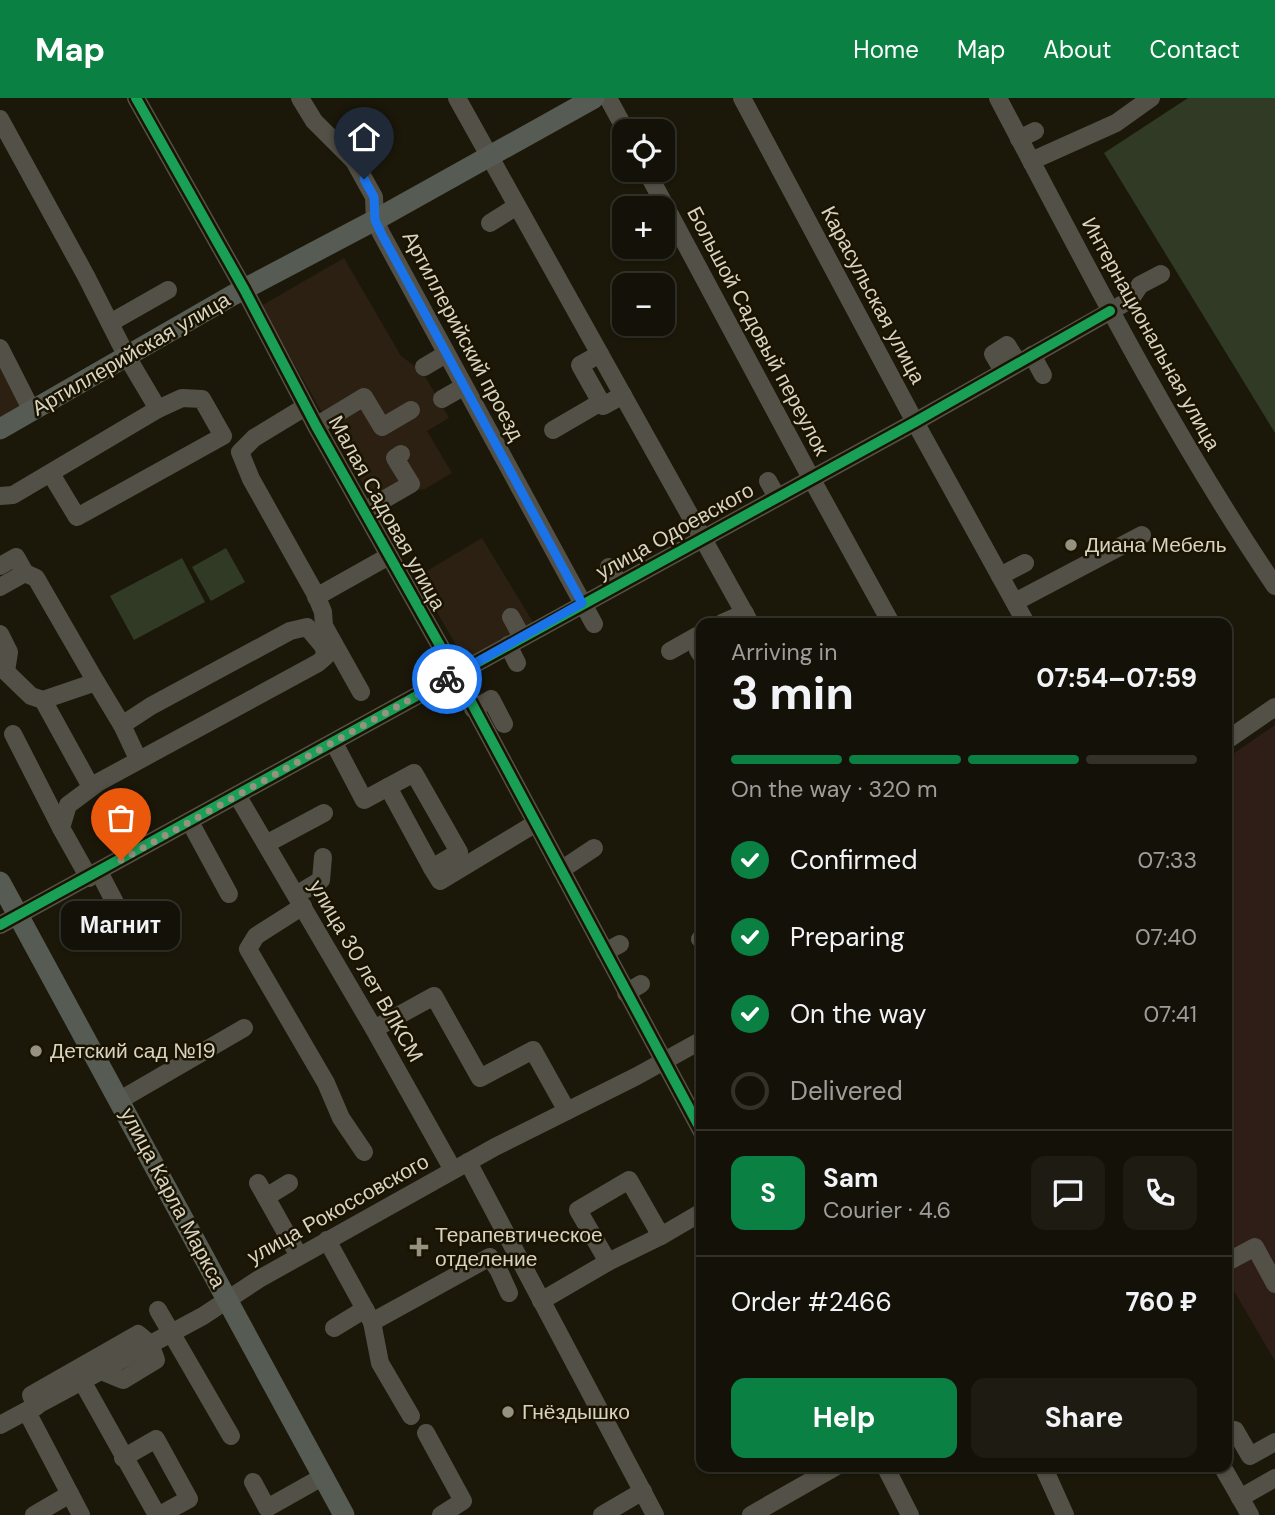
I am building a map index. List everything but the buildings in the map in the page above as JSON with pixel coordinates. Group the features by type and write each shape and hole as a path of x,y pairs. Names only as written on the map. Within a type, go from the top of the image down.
{"main road":[{"name":"Артиллерийская улица","path":"0,429 244,289 375,220 594,98"},
{"name":"улица Карла Маркса","path":"0,882 9,920 120,1100 344,1515"}],"street":[{"name":"Малая Садовая улица","path":"136,98 456,674 561,870 613,948 634,988 662,1061 696,1121"},
{"name":"Артиллерийский проезд","path":"300,98 314,121 354,161 374,197 375,220 463,387 594,624"},
{"path":"457,98 748,618"},
{"path":"608,98 623,119"},
{"name":"Карасульская улица","path":"742,98 1023,618"},
{"name":"Интернациональная улица","path":"998,98 1027,135 1032,163 1110,311 1217,497 1275,586"},
{"path":"1032,163 1116,123 1151,98"},
{"path":"0,119 126,355 158,409"},
{"name":"Большой Садовый переулок","path":"652,182 888,618"},
{"path":"490,223 517,206"},
{"name":"улица Одоевского","path":"9,920 915,422 1130,300 1140,285 1161,274"},
{"path":"110,323 168,290"},
{"path":"0,348 32,411"},
{"path":"424,367 446,354"},
{"path":"600,354 580,365 603,407 623,395"},
{"path":"1018,363 1044,374"},
{"path":"442,399 463,387"},
{"path":"316,426 365,397 382,426 411,410"},
{"path":"0,496 13,495 158,409 182,398 202,399 223,436 77,517 51,474"},
{"path":"552,430 601,402"},
{"path":"306,407 254,438 240,452 251,479 317,597 323,612 324,626 361,692"},
{"path":"365,511 414,482 403,462"},
{"path":"768,481 777,497"},
{"path":"1015,602 1142,535"},
{"path":"317,597 389,556"},
{"path":"0,566 16,557 25,573 36,578 122,725 138,759"},
{"path":"1000,576 1026,563"},
{"path":"609,567 617,584"},
{"path":"0,587 25,573"},
{"path":"510,617 517,663"},
{"path":"61,828 68,805 91,787 318,663 326,656 323,646 307,627 290,631 161,700 122,725"},
{"path":"0,634 9,652 3,668 31,696 43,700 96,682"},
{"path":"670,651 696,647"},
{"path":"473,709 491,699 505,724"},
{"path":"43,700 91,787"},
{"path":"1232,737 1275,707"},
{"path":"13,734 61,828 122,916"},
{"path":"334,743 364,800 414,772 458,852 432,868"},
{"path":"388,787 440,881 536,823"},
{"name":"улица 30 лет ВЛКСМ","path":"237,795 374,1029 541,1301 655,1515"},
{"path":"266,844 324,813"},
{"path":"190,822 229,894"},
{"path":"561,870 594,848"},
{"path":"323,857 321,880 256,936 248,949 326,1083 341,1118 364,1152"},
{"path":"374,1029 434,996 480,1078 533,1050 566,1111"},
{"path":"120,1100 244,1028"},
{"name":"улица Рокоссовского","path":"1,1422 31,1409 170,1333 299,1256 460,1166 696,1043"},
{"path":"608,1262 578,1209 629,1180 661,1236"},
{"path":"289,1183 262,1190 299,1256"},
{"path":"541,1301 696,1216"},
{"path":"327,1240 368,1316 380,1363 411,1416"},
{"path":"1232,1259 1255,1247 1275,1284"},
{"path":"334,1328 368,1316 490,1257 509,1293"},
{"path":"158,1310 232,1436"},
{"path":"82,1515 31,1409 31,1395 138,1334 150,1344"},
{"path":"82,1381 123,1458 159,1515 189,1499 156,1439 123,1458"},
{"path":"1232,1432 1235,1430 1250,1456 1270,1481 1240,1498"},
{"path":"426,1433 463,1502 441,1515"},
{"path":"1250,1456 1275,1442"},
{"path":"751,1515 826,1472"},
{"path":"888,1472 910,1515"},
{"path":"1046,1472 1065,1515"},
{"path":"1225,1472 1250,1515"},
{"path":"253,1482 267,1508 324,1476"},
{"path":"602,1515 643,1491"},
{"path":"34,1515 70,1494"}],"shaded area":[{"path":"344,258 401,356 422,371 449,418 427,431 452,473 425,489 409,492 378,510 261,306"},
{"path":"0,362 22,405 0,418"},
{"path":"482,538 534,624 465,661 417,577"},
{"path":"1275,725 1275,1361 1232,1288 1232,755"}],"green space":[{"path":"1188,98 1275,98 1275,433 1104,153"},
{"path":"226,548 245,582 211,601 192,567"},
{"path":"182,558 205,602 134,640 110,596"}],"cycle path":[{"path":"136,98 456,674 696,1121"},
{"path":"0,925 915,422 1110,311"}],"way so far":[{"path":"121,860 447,679"}],"place":[{"name":"Диана Мебель","path":"1071,545"},
{"name":"Магнит","path":"121,860"},
{"name":"Детский сад №19","path":"36,1051"},
{"name":"Терапевтическое отделение","path":"419,1247"},
{"name":"Гнёздышко","path":"508,1412"}],"route":[{"path":"364,179 374,197 375,220 381,233 582,603 447,679"}]}
